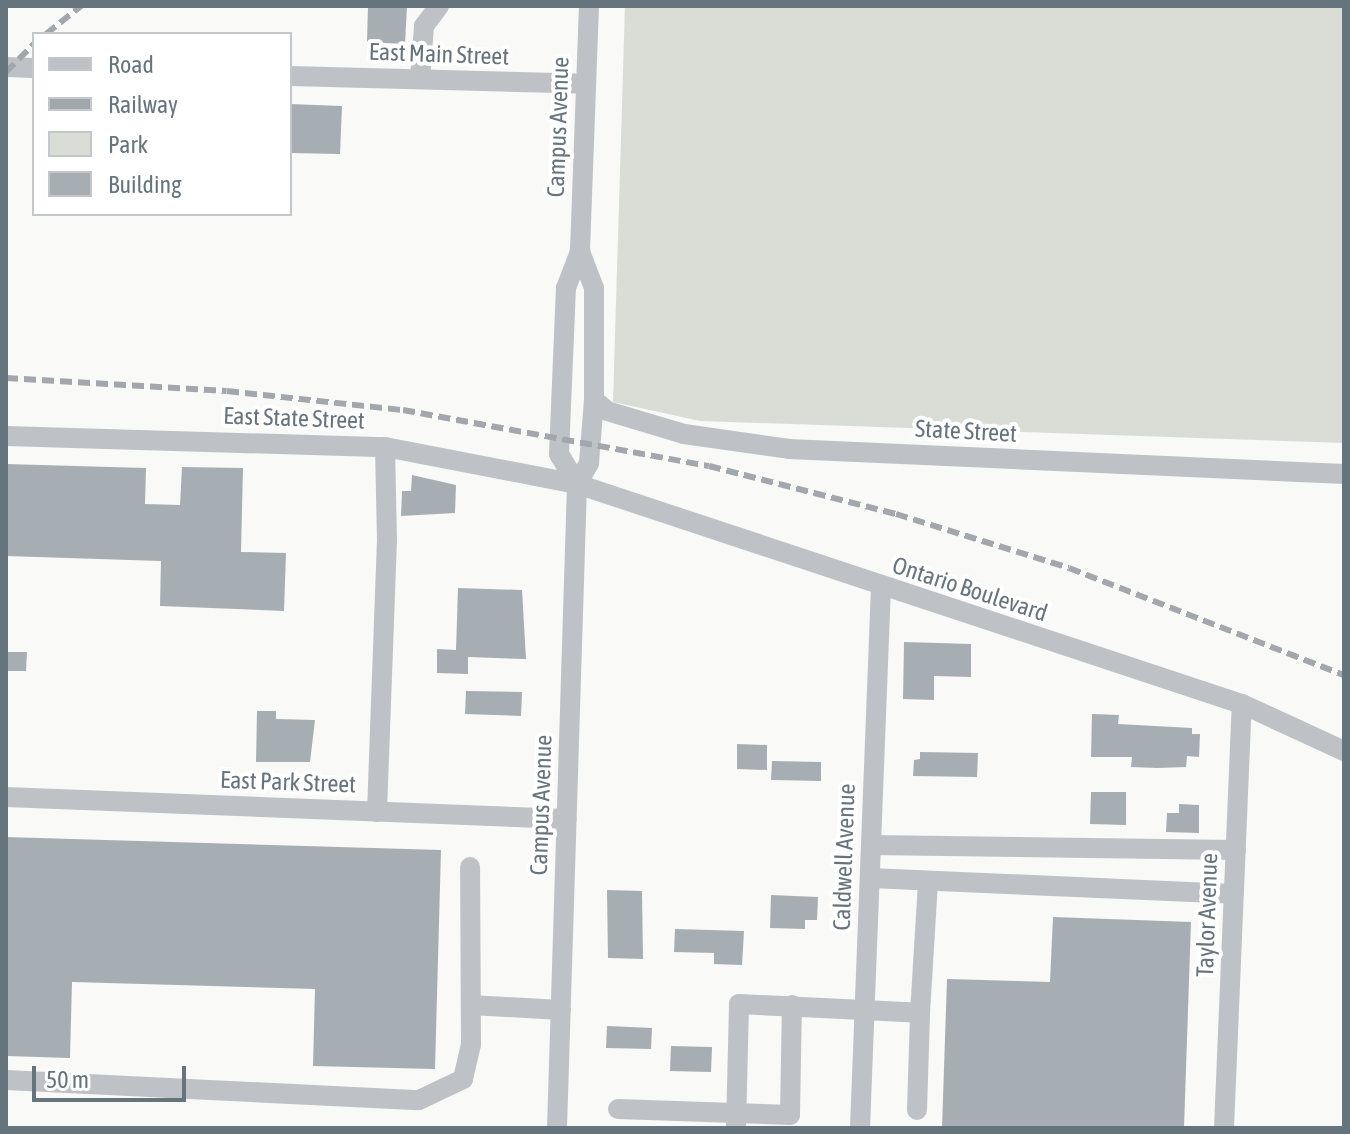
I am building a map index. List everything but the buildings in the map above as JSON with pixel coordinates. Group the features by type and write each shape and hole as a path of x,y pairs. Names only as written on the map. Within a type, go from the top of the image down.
{"street":[{"path":"420,79 424,26 439,6"},
{"name":"Campus Avenue","path":"577,484 559,454 566,288 580,251 589,6"},
{"path":"6,67 32,68"},
{"name":"East Main Street","path":"292,76 586,84"},
{"name":"Campus Avenue","path":"557,1128 577,484 589,463 594,400 594,288 580,251"},
{"name":"State Street","path":"594,400 607,411 684,434 789,449 1344,474"},
{"name":"East State Street","path":"6,436 385,447 577,484"},
{"path":"377,812 387,541 385,447"},
{"name":"Ontario Boulevard","path":"577,484 1242,704 1344,751"},
{"name":"Caldwell Avenue","path":"860,1128 881,587"},
{"name":"Taylor Avenue","path":"1224,1128 1242,704"},
{"name":"East Park Street","path":"6,797 567,819"},
{"path":"871,845 1236,850"},
{"path":"6,1080 419,1100 463,1079 471,1044 470,867"},
{"path":"870,878 1234,894"},
{"path":"917,1110 928,882"},
{"path":"736,1120 739,1004 920,1013"},
{"path":"471,1005 561,1010"},
{"path":"618,1109 736,1120 790,1115 792,1005"}],"green space":[{"path":"625,6 1344,6 1344,443 700,421 613,402"}],"railway":[{"path":"48,32 81,6"},
{"path":"6,72 32,46"},
{"path":"6,378 227,391 403,410 709,466 896,514 1069,568 1344,675"}]}
